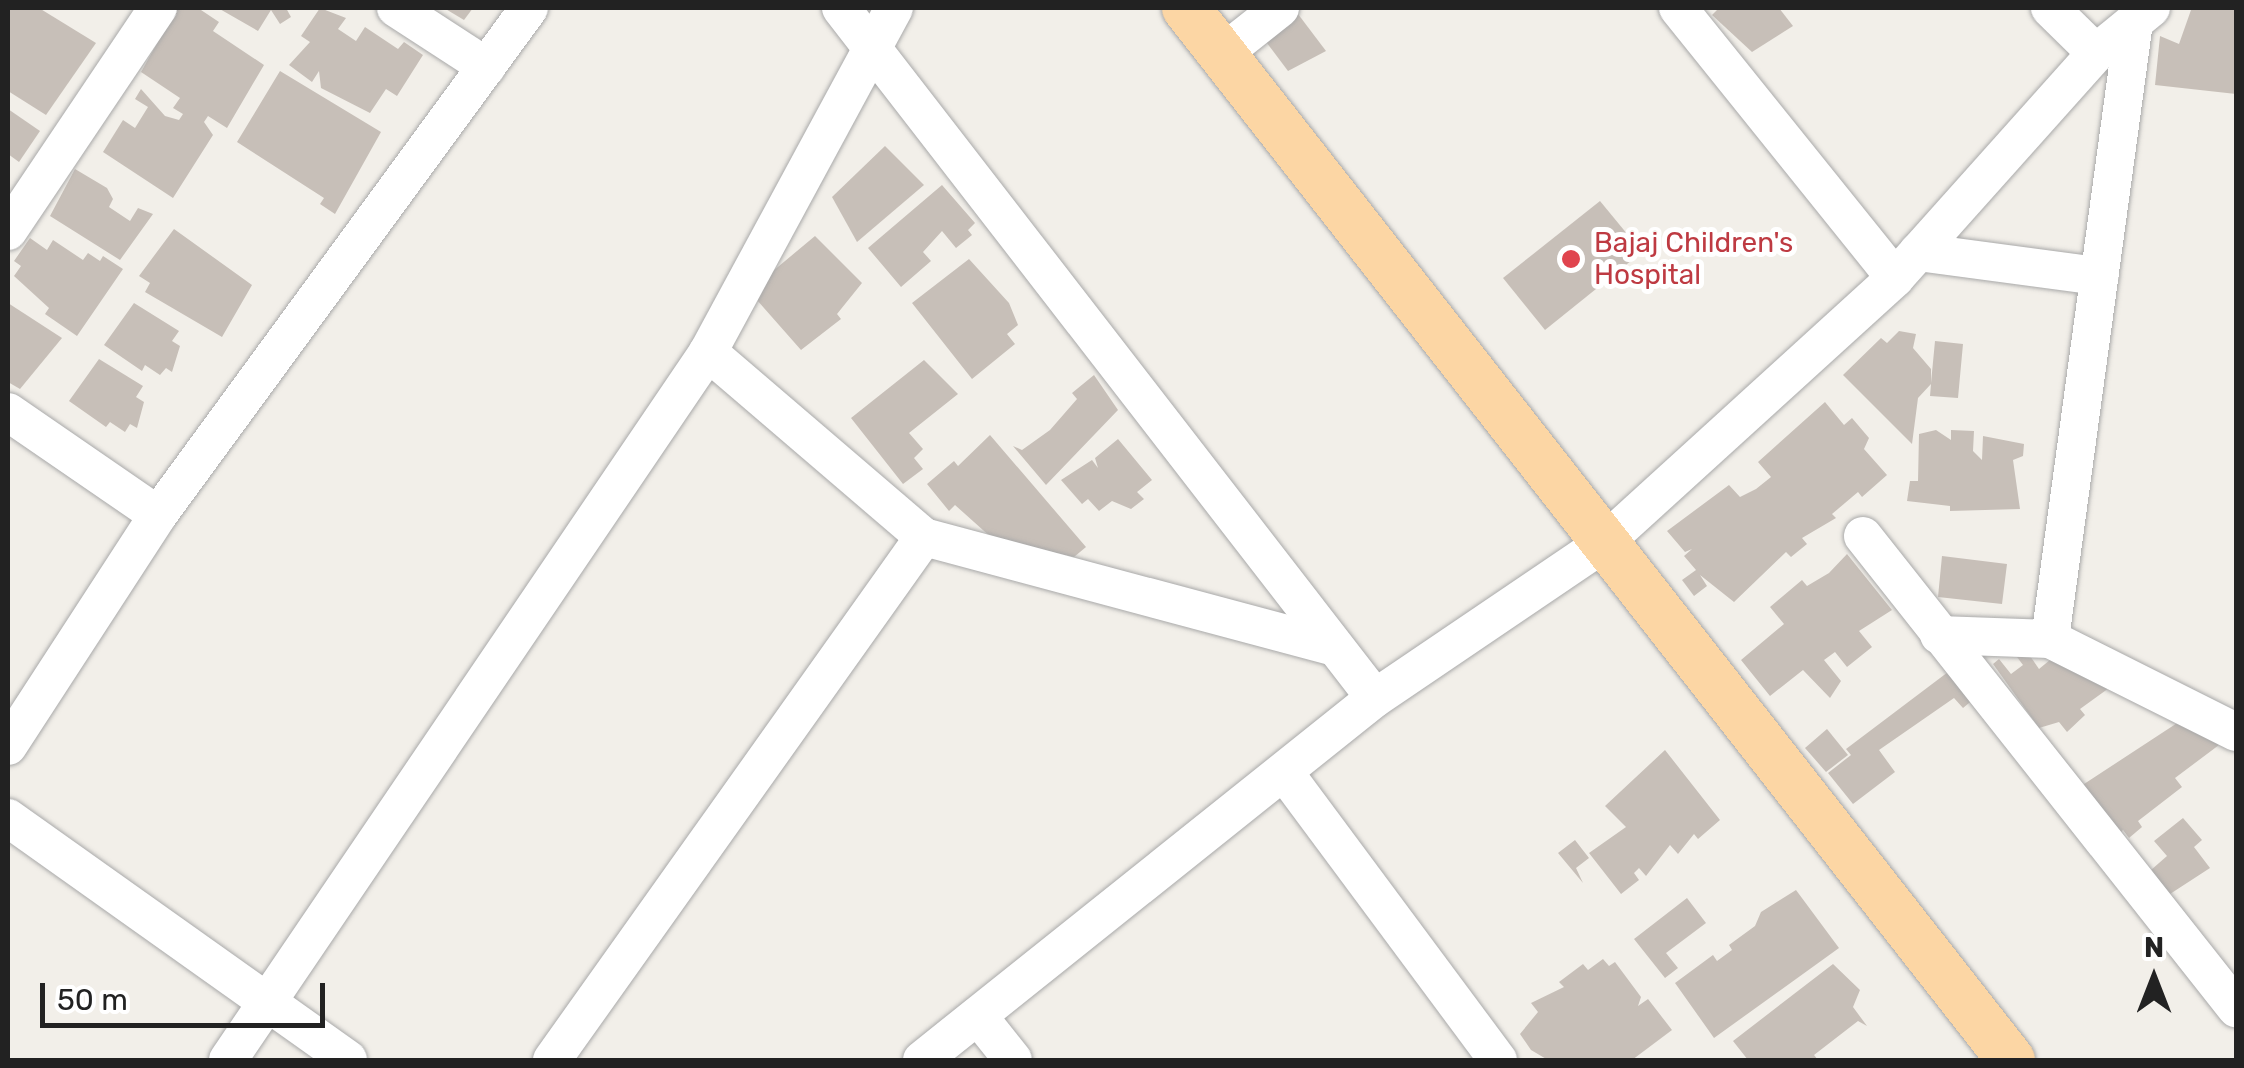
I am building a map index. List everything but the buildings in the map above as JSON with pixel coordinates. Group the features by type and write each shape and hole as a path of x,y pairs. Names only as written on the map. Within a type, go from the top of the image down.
{"main road":[{"path":"1186,8 2011,1060"}],"street":[{"path":"8,231 158,8"},
{"path":"396,8 487,67"},
{"path":"8,746 158,515 529,8"},
{"path":"841,8 1376,698"},
{"path":"228,1060 708,352 894,8"},
{"path":"1222,54 1280,8"},
{"path":"1678,8 1907,265 2099,276"},
{"path":"2050,8 2096,53"},
{"path":"922,1060 1376,698 1605,542 1907,265 2096,53 2142,15"},
{"path":"2050,639 2099,276 2142,15"},
{"path":"708,352 924,537 1332,646"},
{"path":"8,412 158,515"},
{"path":"1864,536 2236,1008"},
{"path":"552,1060 924,537"},
{"path":"1940,634 2050,639 2236,732"},
{"path":"1284,772 1498,1060"},
{"path":"8,818 348,1060"},
{"path":"978,1016 1012,1060"}],"place":[{"name":"Bajaj Children's Hospital","path":"1571,259"}]}
